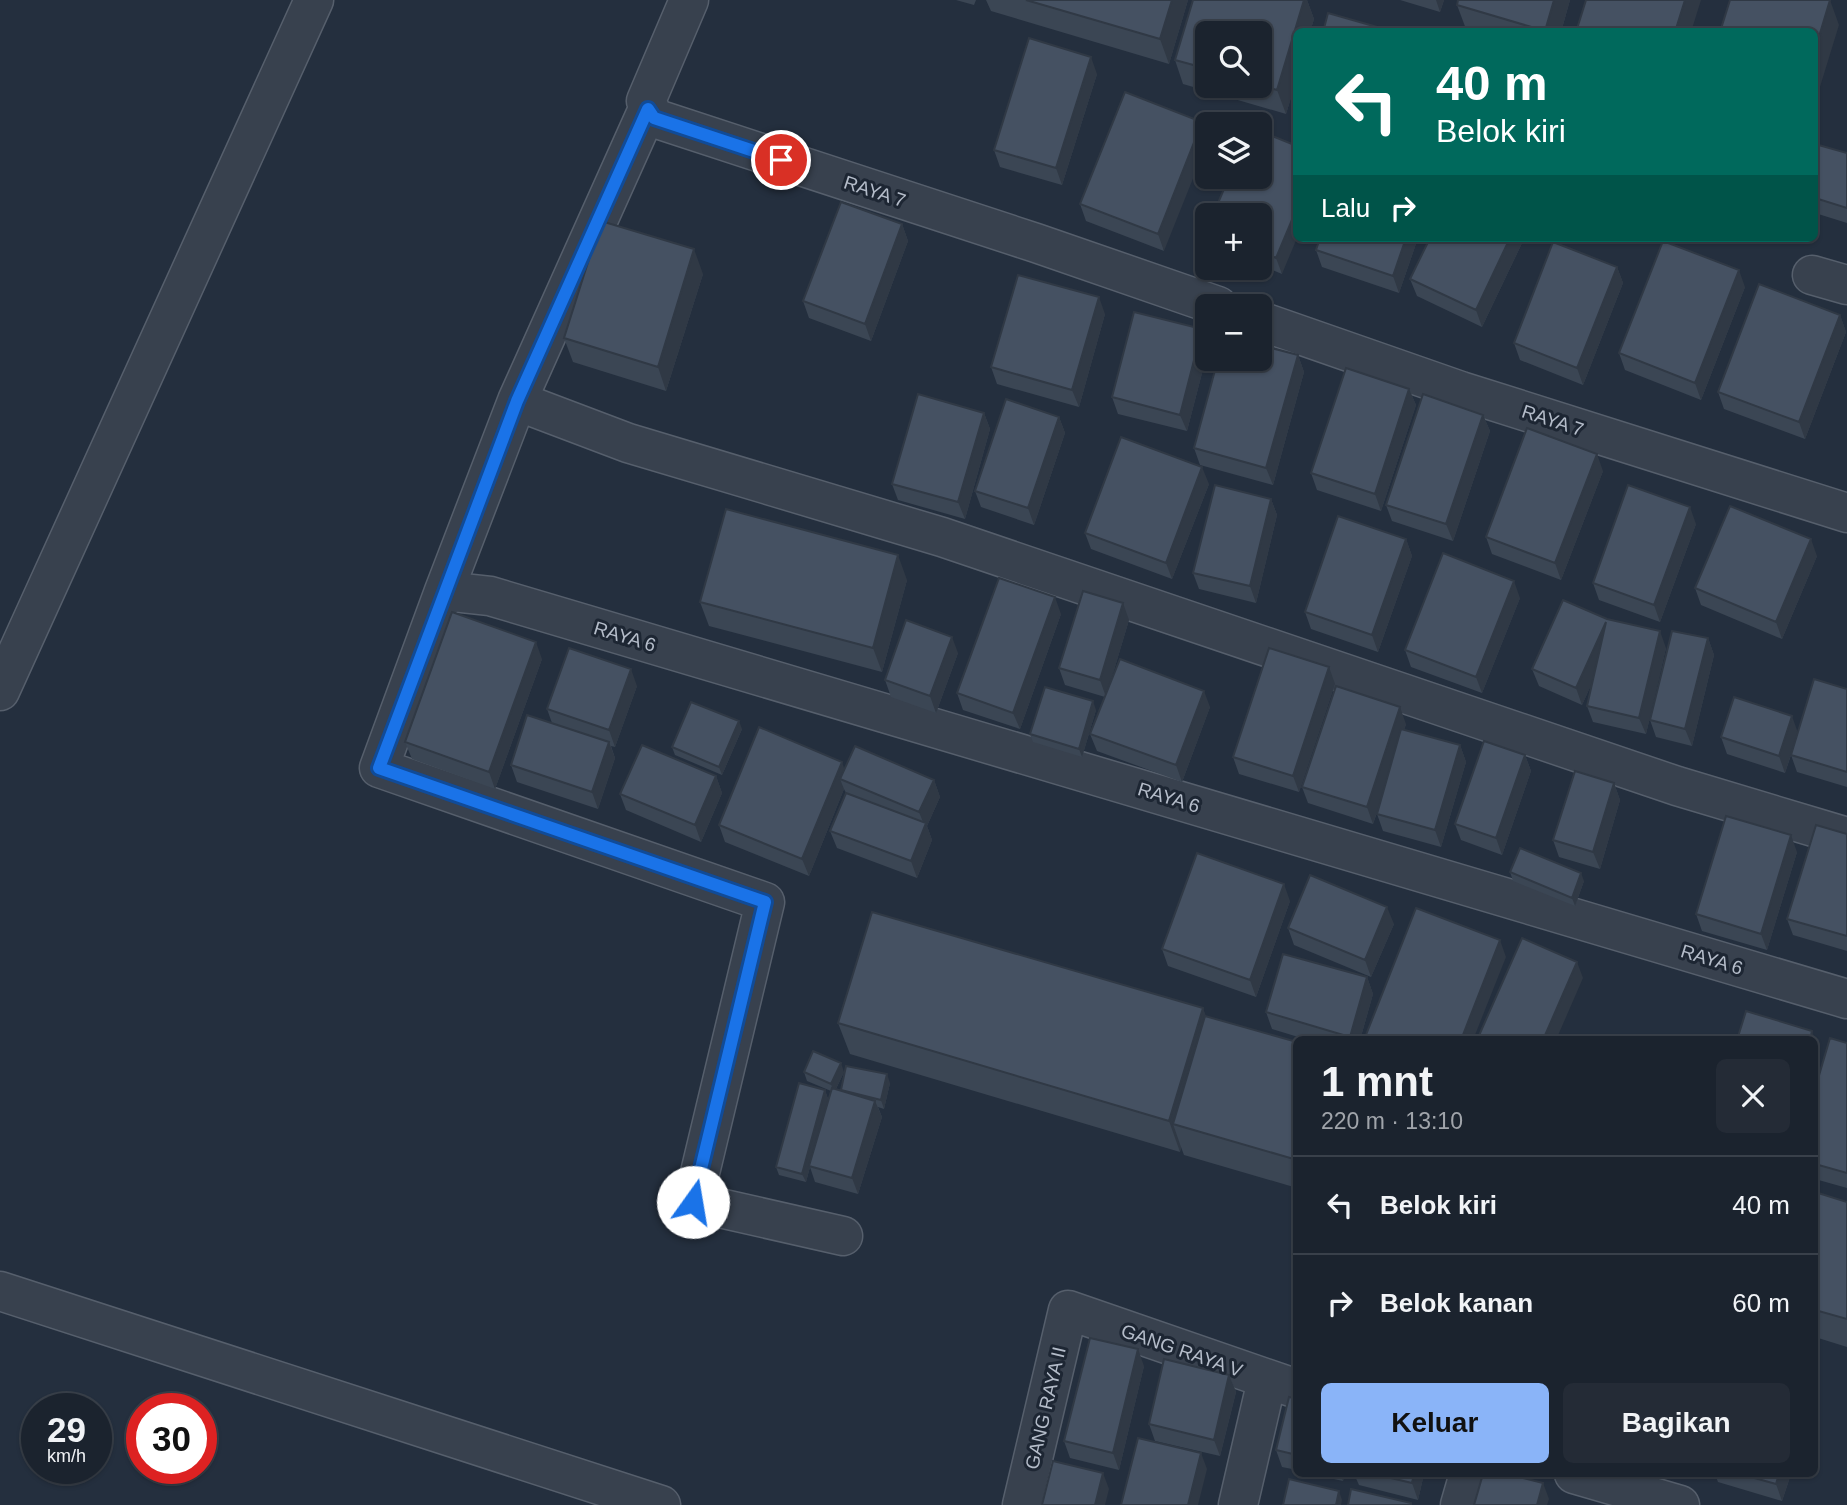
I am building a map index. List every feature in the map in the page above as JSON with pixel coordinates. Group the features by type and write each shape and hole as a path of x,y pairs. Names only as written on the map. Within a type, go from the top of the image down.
{"street":[{"path":"4,672 314,0"},
{"path":"689,0 646,102 648,109 517,401 379,768 765,902 693,1202 843,1236"},
{"name":"RAYA 7","path":"648,109 654,118 1195,298"},
{"name":"RAYA 7","path":"1272,325 1461,391 1847,513"},
{"path":"517,401 628,443 942,537 1651,777 1847,837"},
{"name":"RAYA 6","path":"444,591 490,596 1847,999"},
{"path":"0,1291 661,1505"},
{"name":"GANG RAYA V","path":"1069,1310 1282,1384"},
{"name":"GANG RAYA II","path":"1022,1505 1069,1310"},
{"path":"1238,1505 1282,1384"},
{"path":"1460,1505 1468,1477"},
{"path":"1584,1477 1680,1505"}],"building":[{"path":"1026,0 1172,0 1160,39"},
{"path":"1193,0 1304,0 1296,28 1293,28 1293,37 1277,90 1272,89 1272,21 1195,21 1195,65 1175,60"},
{"path":"1458,0 1554,0 1546,28 1535,28 1457,5"},
{"path":"1586,0 1685,0 1676,28 1577,28"},
{"path":"1730,0 1830,0 1818,40 1818,28 1721,28"},
{"path":"1328,13 1377,27 1377,28 1324,28"},
{"path":"1029,38 1091,57 1056,168 994,150"},
{"path":"1125,92 1195,119 1195,140 1158,234 1080,204"},
{"path":"1272,136 1293,144 1293,218 1276,258 1272,256 1272,203 1218,203 1224,189 1272,189"},
{"path":"1818,145 1847,153 1847,208 1818,199"},
{"path":"841,202 902,224 865,324 803,301"},
{"path":"601,221 694,249 658,367 564,338"},
{"path":"1319,242 1405,242 1393,276 1316,250"},
{"path":"1428,242 1508,242 1476,310 1410,279"},
{"path":"1553,242 1617,267 1577,368 1514,343"},
{"path":"1663,242 1739,270 1695,383 1619,353"},
{"path":"1018,275 1099,297 1072,390 991,367"},
{"path":"1759,284 1840,315 1799,422 1718,392"},
{"path":"1134,312 1195,327 1195,356 1180,415 1112,397"},
{"path":"1272,348 1298,355 1266,468 1194,448 1215,371 1272,371"},
{"path":"1346,368 1409,389 1375,494 1311,473"},
{"path":"918,394 984,413 958,502 892,484"},
{"path":"1423,394 1483,415 1446,524 1386,505"},
{"path":"1006,399 1059,417 1028,508 975,491"},
{"path":"1527,428 1597,454 1555,563 1486,537"},
{"path":"1121,437 1202,467 1166,563 1085,533"},
{"path":"1215,485 1271,499 1250,586 1193,573"},
{"path":"1628,485 1690,507 1654,605 1593,583"},
{"path":"1730,506 1811,539 1776,622 1695,588"},
{"path":"726,509 898,555 873,648 700,602"},
{"path":"1338,516 1406,539 1372,635 1305,612"},
{"path":"1443,553 1514,581 1476,677 1405,650"},
{"path":"999,578 1055,597 1013,713 957,693"},
{"path":"1083,591 1123,603 1100,680 1059,668"},
{"path":"1563,600 1607,619 1660,631 1639,718 1587,706 1606,622 1576,688 1532,669"},
{"path":"452,612 536,642 489,772 405,742"},
{"path":"906,620 952,637 930,696 885,680"},
{"path":"1672,631 1708,638 1685,729 1650,720"},
{"path":"569,648 631,669 609,730 547,709"},
{"path":"1269,648 1329,667 1293,776 1233,757"},
{"path":"1120,659 1204,691 1176,765 1090,734"},
{"path":"1814,679 1847,689 1847,772 1791,755"},
{"path":"1336,686 1400,707 1367,807 1302,787"},
{"path":"1045,687 1093,701 1079,749 1030,734"},
{"path":"1734,697 1792,716 1779,756 1721,737"},
{"path":"691,702 739,721 719,767 672,747"},
{"path":"527,715 609,742 592,792 511,765"},
{"path":"759,727 842,762 802,859 719,825"},
{"path":"1401,729 1460,745 1435,830 1377,814"},
{"path":"1484,741 1525,755 1496,838 1455,824"},
{"path":"642,745 716,776 695,825 620,794"},
{"path":"855,746 934,780 919,812 840,779"},
{"path":"1575,771 1614,783 1593,852 1553,840"},
{"path":"846,793 926,823 911,861 830,831"},
{"path":"1726,816 1791,835 1761,934 1696,914"},
{"path":"1816,825 1847,834 1847,936 1787,919"},
{"path":"1520,848 1581,873 1572,898 1510,872"},
{"path":"1197,853 1284,884 1250,980 1162,949"},
{"path":"1310,875 1387,907 1365,960 1288,928"},
{"path":"1416,908 1500,940 1463,1036 1366,1036"},
{"path":"872,912 1203,1008 1169,1121 838,1023"},
{"path":"1522,938 1577,962 1545,1036 1479,1036"},
{"path":"1283,954 1367,977 1350,1036 1266,1012"},
{"path":"1746,1011 1812,1031 1811,1036 1738,1036"},
{"path":"1205,1016 1293,1041 1293,1159 1173,1124"},
{"path":"1830,1038 1847,1043 1847,1173 1818,1165 1818,1079"},
{"path":"813,1051 841,1063 831,1084 804,1072"},
{"path":"846,1066 887,1074 881,1100 841,1090"},
{"path":"799,1083 825,1090 802,1174 776,1167"},
{"path":"832,1088 875,1101 852,1178 809,1166"},
{"path":"1818,1193 1847,1202 1847,1319 1818,1311"},
{"path":"1090,1338 1138,1349 1113,1453 1064,1441"},
{"path":"1164,1359 1229,1375 1214,1440 1149,1424"},
{"path":"1289,1397 1293,1398 1293,1454 1276,1450"},
{"path":"1138,1438 1201,1453 1188,1505 1121,1505"},
{"path":"1053,1461 1103,1473 1095,1505 1042,1505"},
{"path":"1387,1477 1413,1477 1412,1483"},
{"path":"1482,1477 1519,1477 1543,1483 1537,1505 1474,1505"},
{"path":"1751,1477 1778,1477 1776,1484"},
{"path":"1289,1479 1339,1491 1336,1505 1283,1505"},
{"path":"1351,1489 1411,1503 1411,1505 1348,1505"}],"route":[{"path":"693,1202 765,902 379,768 517,401 648,109 654,118 781,160"}]}
